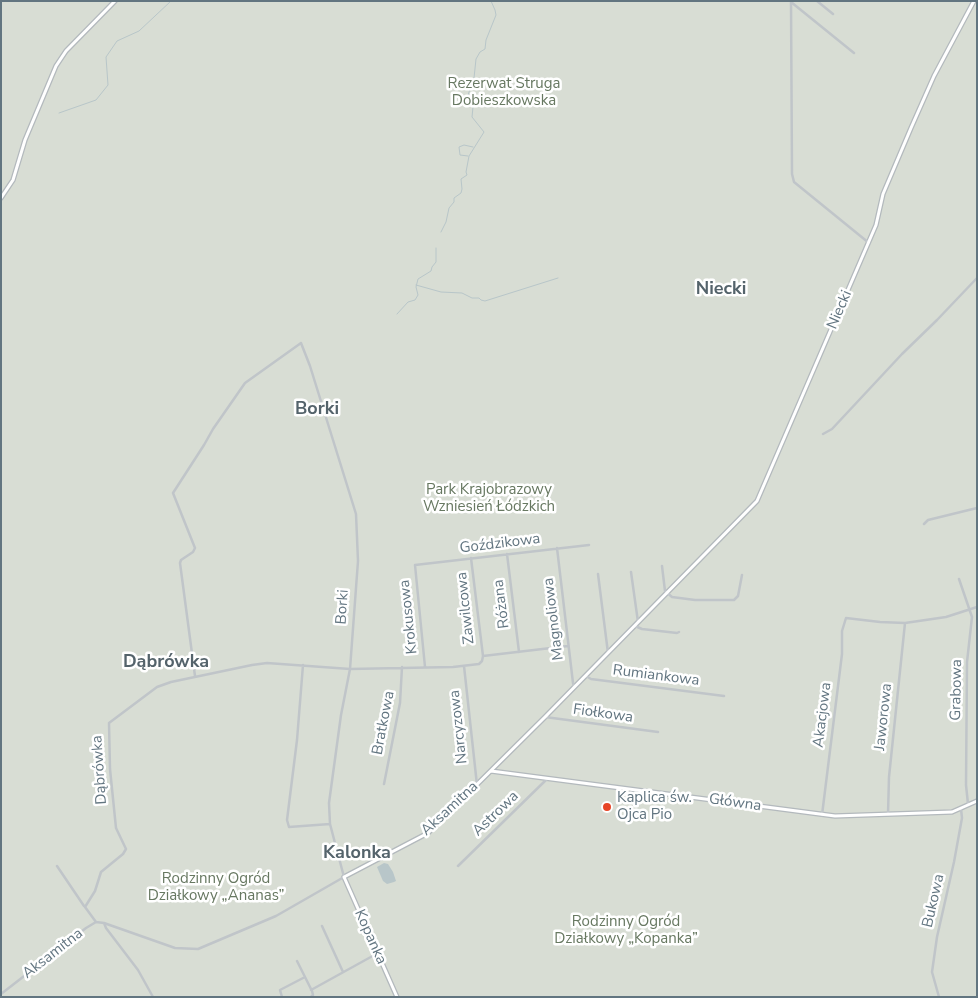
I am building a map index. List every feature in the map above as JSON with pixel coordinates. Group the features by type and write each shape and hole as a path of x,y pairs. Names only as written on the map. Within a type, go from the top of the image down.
{"street":[{"path":"1,198 13,180 25,140 56,66 66,52 115,1"},
{"path":"817,1 833,14"},
{"name":"Niecki","path":"667,594 758,502 876,225 883,194 911,128 934,76 974,1"},
{"path":"791,2 792,174 794,182 868,243"},
{"path":"791,2 854,53"},
{"path":"823,434 832,429 977,278"},
{"name":"Borki","path":"195,676 180,563 195,548 173,493 213,429 245,383 300,343 310,366 356,514 358,561 350,669 341,714 330,803 330,824 344,877"},
{"path":"924,524 928,520 977,508"},
{"name":"Goździkowa","path":"414,565 589,545"},
{"name":"Magnoliowa","path":"556,548 574,687"},
{"name":"Różana","path":"507,554 519,652"},
{"name":"Zawilcowa","path":"472,558 483,656"},
{"name":"Krokusowa","path":"414,565 425,667"},
{"path":"662,566 667,594 672,597 695,600 734,600 738,596 742,576"},
{"path":"631,572 638,623"},
{"path":"598,574 608,653"},
{"name":"Grabowa","path":"959,579 972,617 967,662 966,785 968,804"},
{"name":"Aksamitna","path":"1,994 96,922 104,923 175,948 198,949 276,916 344,877 425,835 545,718 667,594"},
{"path":"905,623 946,617 977,607"},
{"name":"Akacjowa","path":"822,815 842,654 842,631 846,618 905,623"},
{"name":"Jaworowa","path":"888,814 889,777 905,623"},
{"path":"635,626 642,629 679,632"},
{"path":"464,666 479,664 483,656 568,646"},
{"name":"Dąbrówka","path":"85,907 95,891 101,872 126,850 116,828 110,769 109,723 157,687 195,676 267,663 350,669 464,666"},
{"path":"304,665 287,820 289,827 330,824"},
{"name":"Narcyzowa","path":"464,666 477,785"},
{"name":"Bratkowa","path":"384,784 400,703 402,667"},
{"name":"Rumiankowa","path":"586,676 591,679 724,696"},
{"name":"Fiołkowa","path":"545,718 658,732"},
{"name":"Główna","path":"491,771 548,777 822,815 848,816 952,812 977,800"},
{"name":"Astrowa","path":"458,866 548,777"},
{"name":"Bukowa","path":"939,997 932,972 962,818 961,809"},
{"path":"57,866 96,922"},
{"name":"Kopanka","path":"344,877 397,997"},
{"path":"104,923 138,970 153,997"},
{"path":"322,926 343,972"},
{"path":"311,990 378,953"},
{"path":"297,961 313,995 311,997"},
{"path":"282,997 280,990 305,977"}],"green space":[{"name":"Park Krajobrazowy Wzniesień Łódzkich","path":"1,1 977,1 977,997 1,997"}],"shaded area":[{"path":"384,863 388,864 396,881 387,884 383,881 377,867"}],"waterway":[{"path":"59,113 96,100 108,85 106,57 117,41 139,31 171,1"},
{"path":"441,232 454,198 461,193 461,179 467,175 469,156 484,132 472,117 473,107 468,95 474,78 476,59 480,52 485,49 486,40 496,15 491,1"},
{"path":"468,156 460,155 459,147 464,145 473,147"},
{"path":"397,314 408,302 415,300 418,295 416,287 418,279 431,271 436,262 436,248"},
{"path":"416,285 441,292 462,293 485,301 558,278"}],"place":[{"name":"Kaplica św. Ojca Pio","path":"607,807"}],"district":[{"name":"Niecki","path":"721,290"},
{"name":"Borki","path":"317,410"},
{"name":"Dąbrówka","path":"166,663"},
{"name":"Kalonka","path":"357,854"}],"park label":[{"name":"Rezerwat Struga Dobieszkowska","path":"504,92"},
{"name":"Rodzinny Ogród Działkowy „Ananas”","path":"216,888"},
{"name":"Rodzinny Ogród Działkowy „Kopanka”","path":"626,930"}]}
